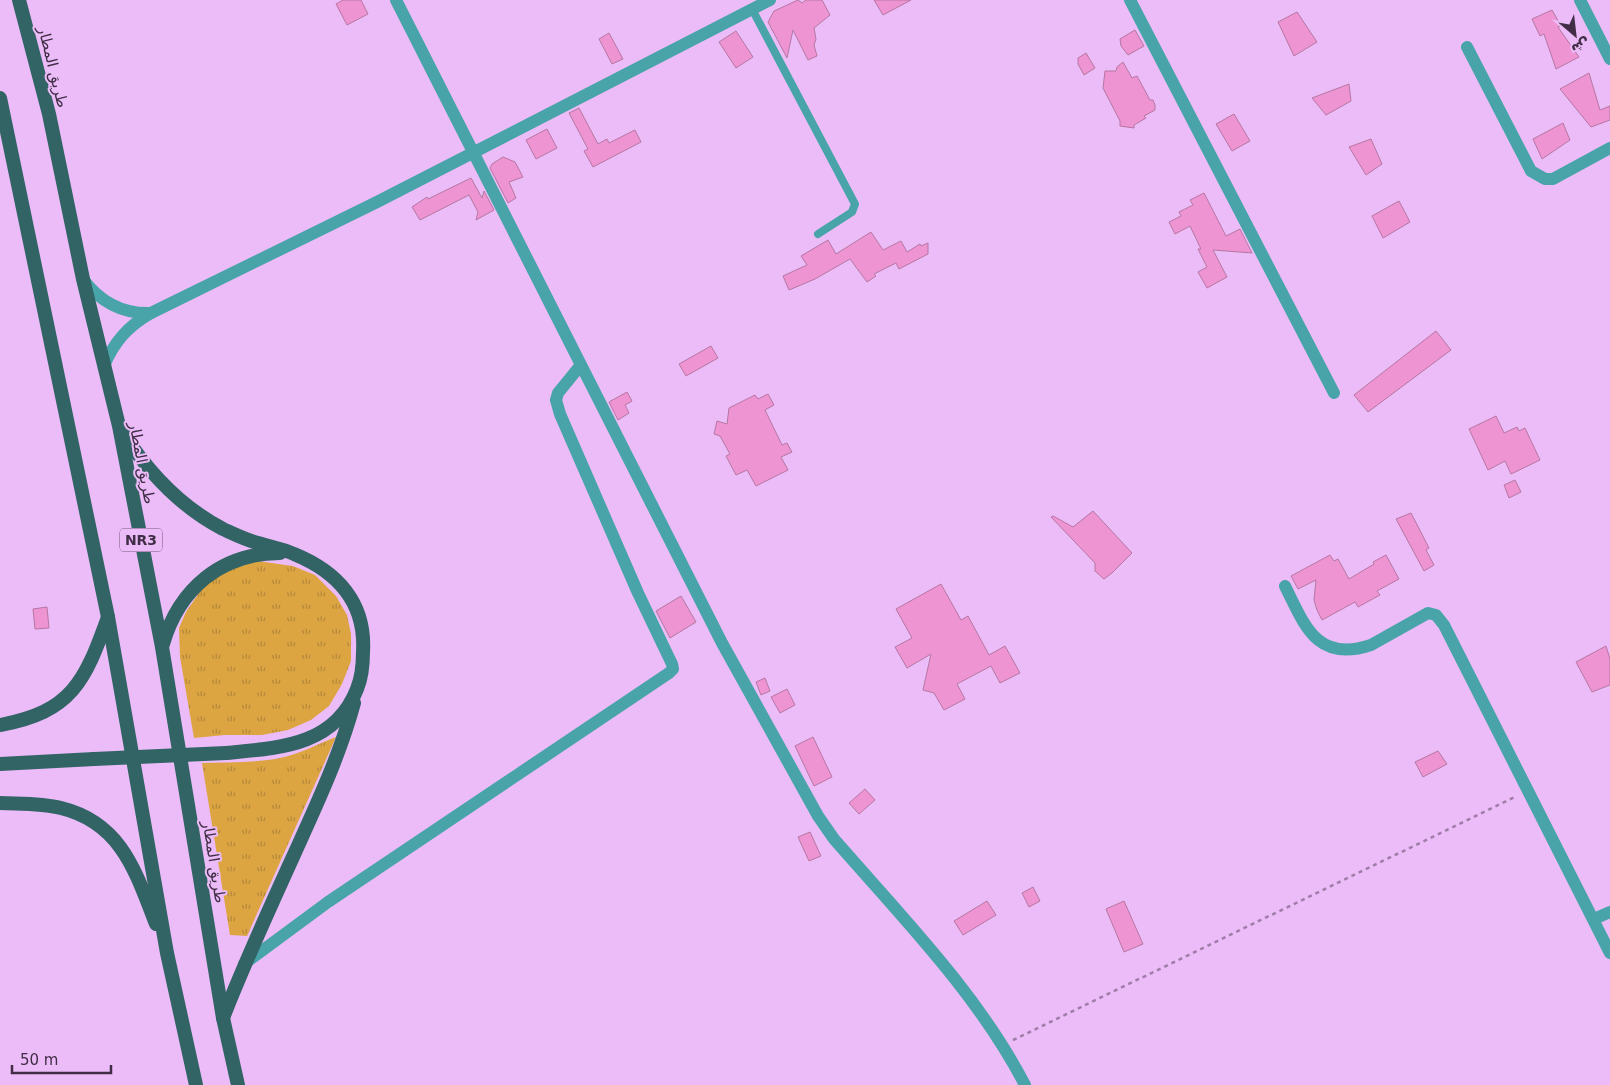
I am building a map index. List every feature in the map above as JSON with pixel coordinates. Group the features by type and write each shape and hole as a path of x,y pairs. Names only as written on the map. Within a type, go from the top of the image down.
{"highway":[{"name":"طريق المطار","path":"19,0 49,114 83,279 119,426 162,647 223,1018 238,1085"},
{"path":"0,98 108,617 167,953 196,1085"},
{"path":"119,426 138,457 163,485 191,509 231,532 257,543 293,553 310,562 338,582 357,608 362,624 364,641 360,681 346,733 326,784 244,964 223,1018"},
{"path":"162,647 167,628 176,610 187,594 201,580 235,560 254,555 293,553"},
{"path":"0,725 32,717 47,710 63,699 76,686 87,671 108,617"},
{"path":"0,764 226,753 264,750 309,740 339,718 354,696 360,681"},
{"path":"0,803 37,804 62,808 88,818 110,833 125,853 136,874 167,953"}],"street":[{"path":"396,0 722,643 818,816 834,839 965,992 1003,1046 1025,1085"},
{"path":"104,366 115,344 122,335 131,326 151,313 473,152 770,0"},
{"path":"1130,0 1334,393"},
{"path":"1580,0 1610,59"},
{"path":"1467,47 1531,171 1545,179 1553,179 1610,148"},
{"path":"83,279 96,294 112,306 131,312 151,313"},
{"path":"244,964 328,902 661,679 673,669 560,414 556,400 558,393 580,366"},
{"path":"1285,586 1306,627 1315,639 1339,650 1362,648 1371,645 1428,613 1436,615 1444,624 1610,953"},
{"path":"1594,919 1610,912"}],"lane":[{"path":"752,9 855,204 852,212 818,234"}],"path":[{"path":"1003,1046 1529,790"}],"green space":[{"path":"257,561 293,566 315,575 336,596 347,615 351,634 351,661 342,684 329,706 311,720 288,730 262,735 225,735 194,738 180,657 179,628 186,612 203,587 221,572"},
{"path":"336,737 247,936 230,935 202,763 271,760 287,756"}],"building":[{"path":"343,0 361,0 368,14 347,25 336,4"},
{"path":"798,0 802,3 806,0 822,0 830,15 814,28 816,39 814,45 817,56 808,60 793,30 787,58 768,22 774,11"},
{"path":"874,0 911,0 883,15"},
{"path":"1552,10 1561,26 1558,27 1579,57 1556,69 1544,34 1540,36 1532,19"},
{"path":"1297,12 1317,42 1294,56 1278,22"},
{"path":"1135,30 1144,46 1128,55 1121,46 1120,39"},
{"path":"736,31 753,57 736,68 719,42"},
{"path":"609,33 623,59 612,64 599,39"},
{"path":"1086,53 1095,68 1084,75 1078,64 1078,58"},
{"path":"1123,62 1132,78 1137,76 1150,100 1153,100 1155,105 1155,110 1144,116 1146,118 1134,125 1134,128 1120,126 1120,121 1103,88 1105,71 1116,71 1117,67"},
{"path":"1589,73 1600,110 1610,106 1610,120 1591,127 1560,89"},
{"path":"1349,84 1351,101 1326,115 1312,98"},
{"path":"579,108 598,144 607,139 609,143 635,130 641,142 593,167 584,151 588,149 569,113"},
{"path":"1234,114 1250,141 1232,151 1216,124"},
{"path":"1563,123 1570,140 1542,159 1533,139"},
{"path":"547,129 557,148 536,159 526,140"},
{"path":"1371,139 1382,164 1366,175 1349,147"},
{"path":"503,157 515,162 523,177 509,182 516,198 508,203 490,168 492,164"},
{"path":"471,178 482,198 484,191 494,210 476,220 478,212 469,195 420,220 412,207 427,197 428,199"},
{"path":"1204,193 1226,236 1240,229 1252,253 1213,250 1227,277 1207,288 1198,272 1207,267 1190,226 1175,234 1169,222 1181,216 1179,212 1193,205 1190,200"},
{"path":"1399,201 1410,222 1383,238 1372,216"},
{"path":"871,232 883,250 901,241 907,252 920,244 921,246 928,243 928,254 899,269 896,263 874,274 876,276 867,282 850,259 815,279 789,290 783,276 807,265 801,256 828,240 836,254"},
{"path":"1436,331 1451,350 1368,412 1354,395"},
{"path":"711,346 718,358 686,376 679,364"},
{"path":"627,392 632,401 625,405 629,413 618,420 609,402"},
{"path":"768,394 774,405 765,410 782,445 787,443 792,452 781,457 788,470 756,486 747,470 736,475 726,456 730,454 720,436 714,434 717,421 727,424 729,408 755,395 758,399"},
{"path":"1496,416 1504,433 1517,427 1519,431 1525,428 1540,460 1511,474 1505,461 1488,470 1469,429"},
{"path":"1515,480 1521,492 1509,498 1504,485"},
{"path":"1093,511 1132,553 1104,579 1095,571 1095,563 1051,517 1053,516 1073,527"},
{"path":"1411,513 1429,548 1426,550 1434,565 1424,571 1396,519"},
{"path":"1330,555 1334,561 1338,559 1349,579 1386,555 1399,579 1377,591 1380,595 1358,607 1355,602 1322,620 1314,600 1316,580 1298,589 1291,576"},
{"path":"941,584 961,620 968,616 989,655 1005,646 1020,673 1000,683 991,666 957,684 965,699 944,710 934,693 923,690 931,654 907,668 895,647 912,638 896,609"},
{"path":"681,596 696,622 670,638 656,611"},
{"path":"47,607 49,628 35,629 33,609"},
{"path":"1606,646 1610,659 1610,685 1592,692 1576,662"},
{"path":"765,678 770,691 761,695 756,682"},
{"path":"787,689 795,705 780,713 771,697"},
{"path":"813,737 832,777 814,786 795,746"},
{"path":"1438,751 1447,764 1423,777 1415,762"},
{"path":"865,789 875,800 859,814 849,803"},
{"path":"810,832 821,856 809,861 798,837"},
{"path":"1033,887 1040,901 1029,907 1022,893"},
{"path":"987,901 996,915 963,935 954,921"},
{"path":"1124,901 1143,944 1124,952 1106,909"}]}
